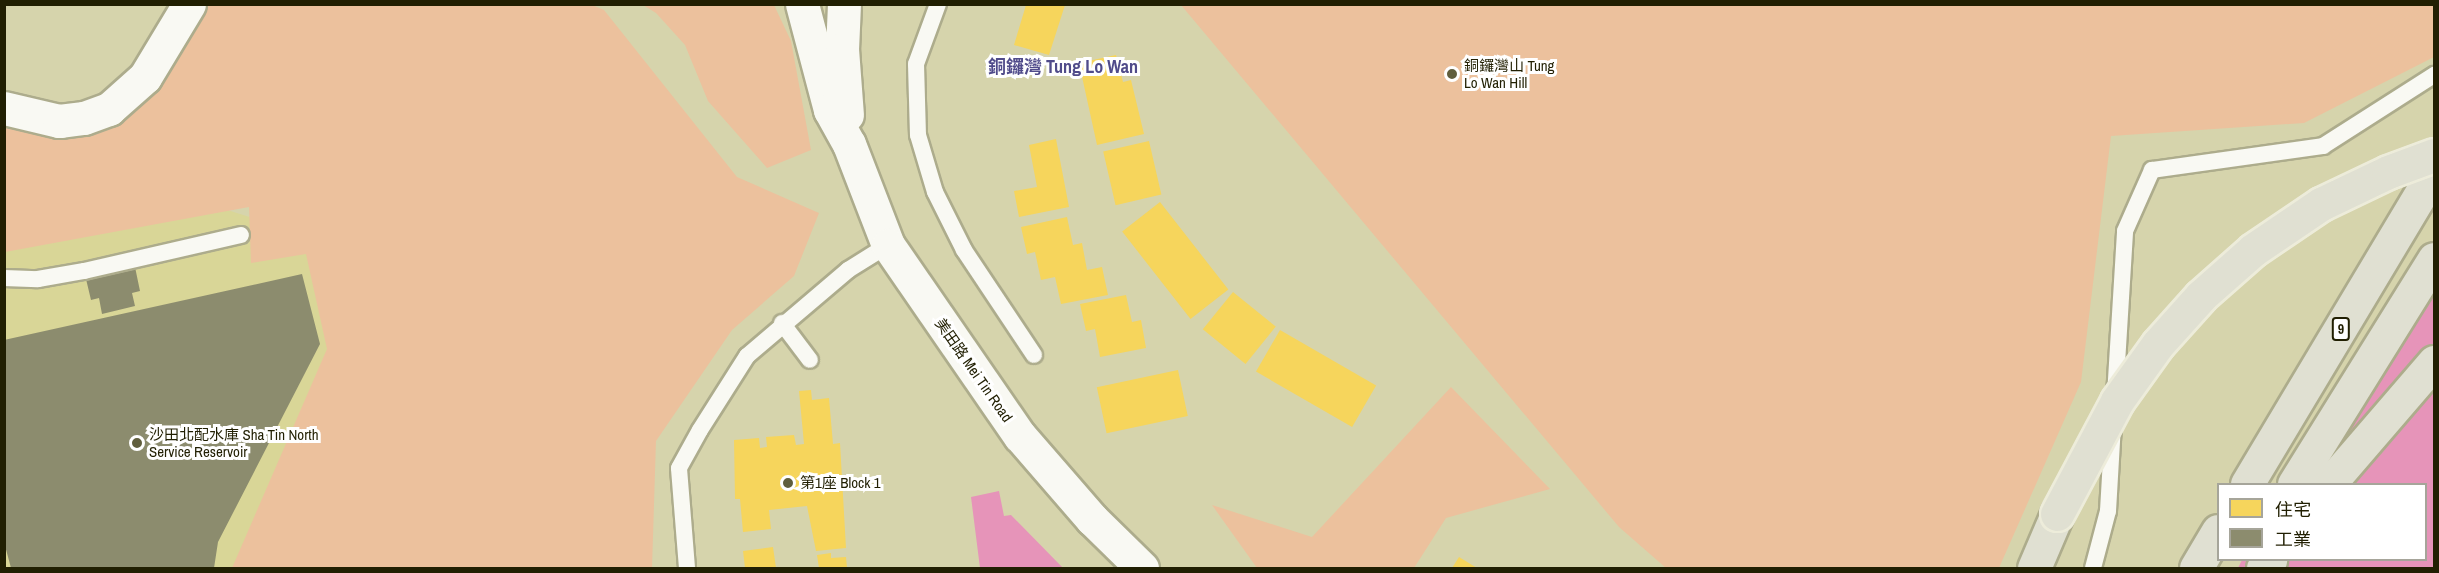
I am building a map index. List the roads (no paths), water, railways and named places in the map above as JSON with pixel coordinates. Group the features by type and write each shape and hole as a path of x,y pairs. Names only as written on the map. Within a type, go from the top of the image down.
{"highway":[{"path":"2034,568 2079,471 2117,401 2178,320 2222,277 2288,224 2356,186 2434,155"},
{"name":"9","path":"2248,483 2434,172"},
{"path":"2295,483 2434,259"},
{"path":"2330,483 2434,362"},
{"path":"2196,568 2217,533"}],"street":[{"path":"4,108 58,121 84,118 109,109 145,77 189,4"},
{"name":"美田路 Mei Tin Road","path":"802,4 830,110 849,144 888,245 1014,428 1092,519 1142,568"},
{"name":"美田路 Mei Tin Road","path":"844,4 842,49 849,144"}],"lane":[{"path":"938,4 915,64 918,135 935,192 964,250 1034,355"},
{"path":"2092,568 2108,511 2125,231 2152,170 2323,146 2434,75"},
{"path":"4,278 38,279 84,271 241,235"},
{"path":"687,568 679,468 747,356 782,323 848,270 888,245"},
{"path":"782,323 810,360"}],"place":[{"name":"銅鑼灣山 Tung Lo Wan Hill","path":"1452,74"},
{"name":"沙田北配水庫 Sha Tin North Service Reservoir","path":"137,443"},
{"name":"第1座 Block 1","path":"788,483"}],"district":[{"name":"銅鑼灣 Tung Lo Wan","path":"1063,67"}]}
